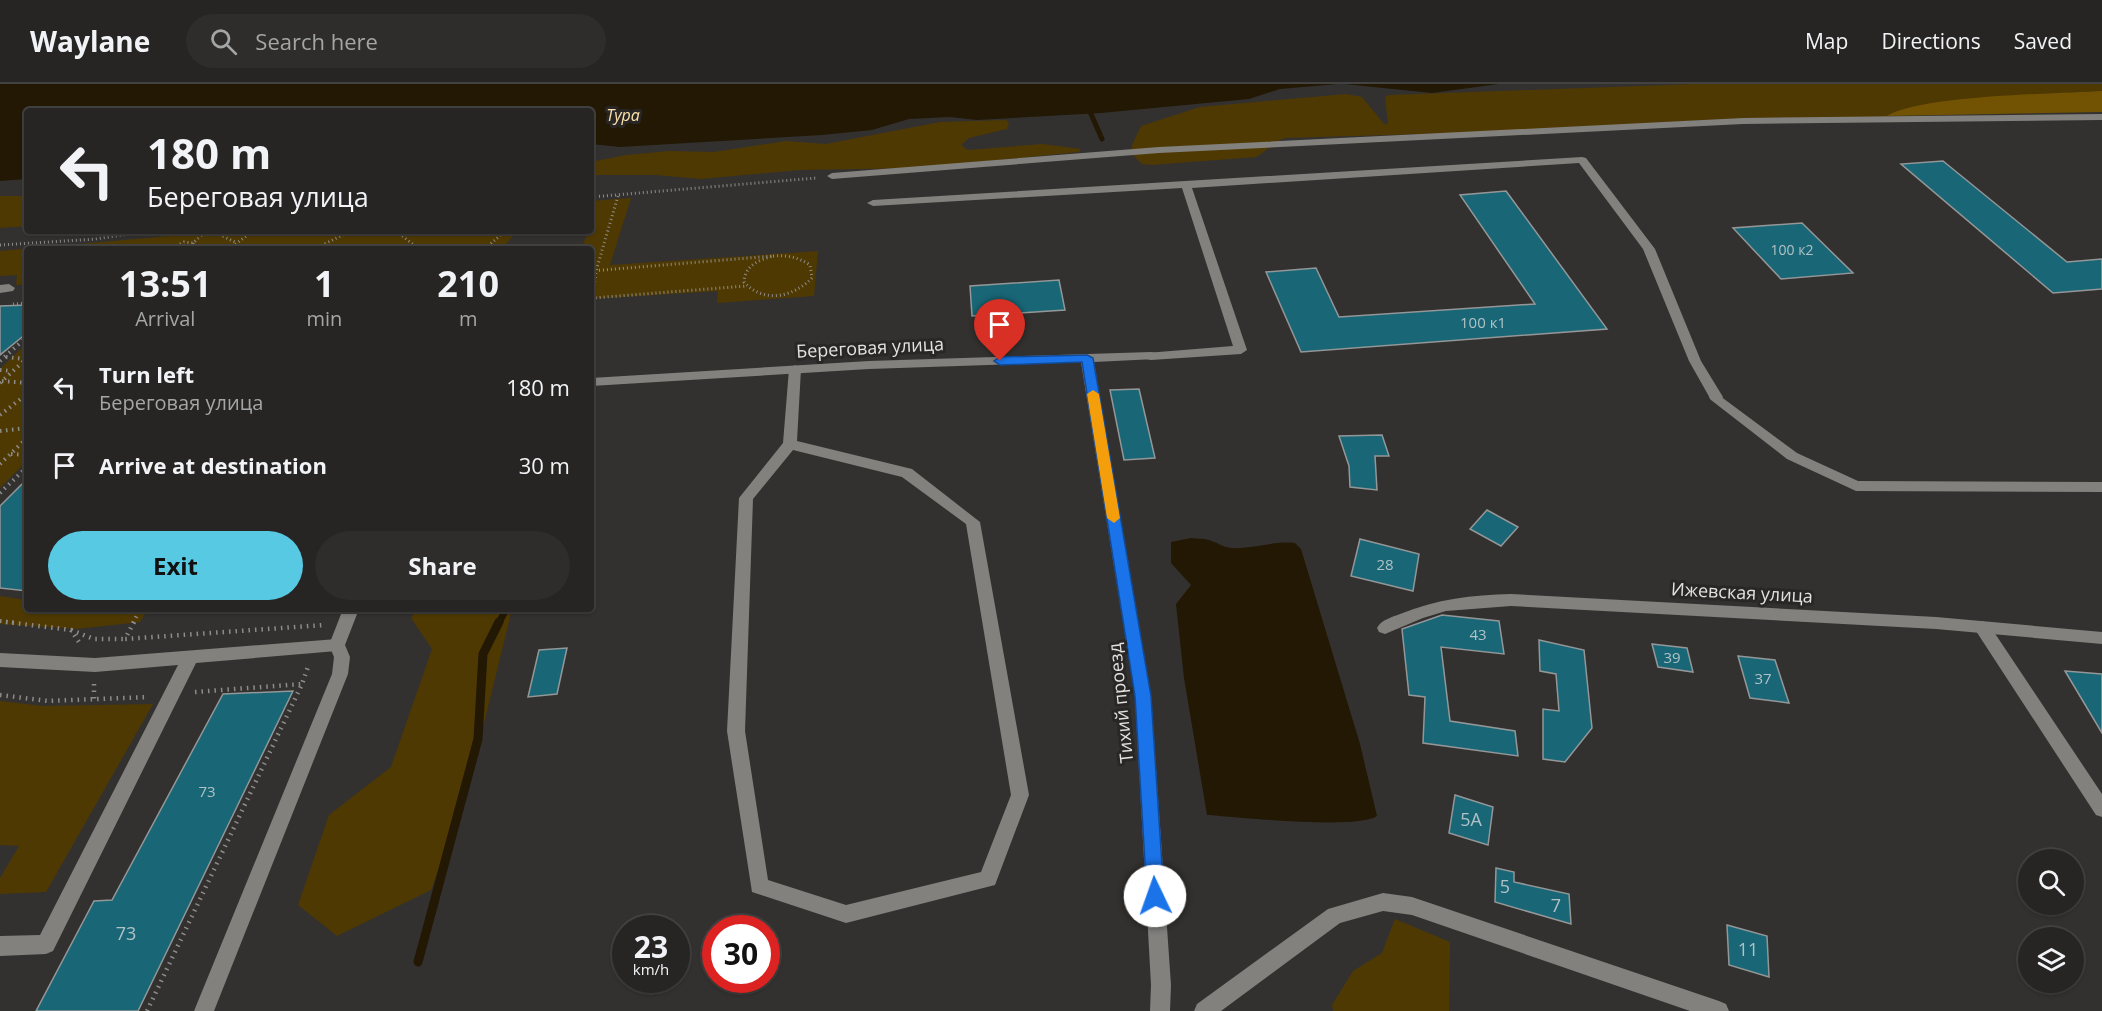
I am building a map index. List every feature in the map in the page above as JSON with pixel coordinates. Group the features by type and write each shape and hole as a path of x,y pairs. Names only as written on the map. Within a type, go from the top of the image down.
{"street":[{"path":"832,176 1159,150 1743,121 2102,117"},
{"path":"873,203 1582,160 1649,249 1695,362 1716,397 1792,456 1856,486 2102,487"},
{"name":"Береговая улица","path":"594,382 795,369 1151,356 1241,350 1186,185"},
{"name":"Тихий проезд","path":"1087,358 1143,696 1161,985 1160,1011"},
{"path":"790,444 907,473 974,522 1020,795 987,879 846,914 759,886 736,730 746,498 790,444 795,369"},
{"name":"Ижевская улица","path":"1385,628 1427,608 1464,601 1511,600 1982,627 2102,638"},
{"path":"204,1011 340,674 342,657 338,645 350,612"},
{"path":"1982,627 2102,809"},
{"path":"0,660 95,664 314,649 338,645"},
{"path":"0,946 46,944 190,658"},
{"path":"1204,1011 1335,915 1383,902 1412,906 1719,1011"}],"path":[{"path":"594,197 832,176"},
{"path":"594,268 618,196"},
{"path":"0,244 95,239 130,234"},
{"path":"193,243 203,234"},
{"path":"218,234 237,243"},
{"path":"233,246 249,234"},
{"path":"320,246 345,234"},
{"path":"400,234 414,246"},
{"path":"488,246 502,234"},
{"path":"175,246 184,242 193,243 196,246"},
{"path":"594,271 773,256 795,257 804,260 810,265 812,278 798,291 775,296 754,293 746,286 743,276 753,264 773,256"},
{"path":"594,298 746,286"},
{"path":"0,361 24,340"},
{"path":"5,357 24,358"},
{"path":"1,382 24,361"},
{"path":"0,370 12,371"},
{"path":"1,382 24,383"},
{"path":"0,415 24,397"},
{"path":"0,431 24,428"},
{"path":"0,464 24,441"},
{"path":"10,454 24,455"},
{"path":"0,493 24,470"},
{"path":"0,486 7,486"},
{"path":"125,639 138,612"},
{"path":"147,1011 302,684 327,617"},
{"path":"71,630 94,639 125,639 324,626"}],"shaded area":[{"path":"1694,84 2102,84 2102,91 1952,101 1899,111 1888,117 1706,120 1491,132 1285,138 1256,157 1152,165 1142,164 1132,154 1132,145 1141,126 1200,107 1346,94 1362,97 1384,124 1388,124 1385,97 1389,95"},
{"path":"2102,91 2102,112 1887,116 1904,109 1958,100"},
{"path":"1006,120 1009,123 1007,129 969,138 961,145 968,150 1042,144 1081,149 1079,152 917,168 800,170 701,179 655,175 594,175 594,161 626,155 669,151 714,152 786,141 826,144 940,122"},
{"path":"0,196 24,196 24,226 0,228"},
{"path":"631,198 610,265 818,251 814,296 717,303 718,291 594,299 594,246 582,246 587,234 594,234 594,201"},
{"path":"192,234 514,234 504,246 56,246"},
{"path":"24,249 24,284 16,285 17,275 0,276 0,251"},
{"path":"24,346 24,464 0,488 0,369"},
{"path":"0,596 24,600 24,612 146,612 140,622 77,629 0,624"},
{"path":"415,612 511,612 467,793 431,890 337,936 298,905 329,815 391,767 432,649 411,618"},
{"path":"0,701 43,706 153,704 46,892 0,894 0,878 19,846 0,845"},
{"path":"1395,919 1450,942 1449,1011 1333,1011 1332,1005 1353,971 1382,953"}],"water":[{"name":"Тура","path":"0,84 1338,84 1280,89 1249,99 1101,113 977,120 950,117 909,119 872,130 822,135 620,147 594,144 594,108 24,108 24,179 0,181"},
{"path":"1344,84 1499,84 1432,93"},
{"path":"1191,538 1207,539 1230,548 1295,543 1301,549 1360,744 1377,816 1365,820 1322,822 1207,815 1184,678 1176,604 1191,585 1171,563 1171,542"}],"building":[{"path":"1943,161 2067,262 2102,259 2102,289 2053,293 1901,164"},
{"path":"1506,191 1607,329 1301,352 1266,272 1316,268 1339,317 1535,304 1460,195"},
{"path":"1802,223 1853,273 1781,279 1733,228"},
{"path":"1059,280 1065,310 972,316 970,286"},
{"path":"24,305 24,335 0,355 0,306"},
{"path":"1139,389 1155,458 1124,460 1110,390"},
{"path":"1382,435 1389,456 1375,456 1377,490 1350,487 1349,466 1339,436"},
{"path":"24,482 24,591 0,588 0,506"},
{"path":"1487,510 1518,527 1501,546 1470,529"},
{"path":"1360,539 1419,554 1413,591 1351,576"},
{"path":"1442,615 1499,621 1504,654 1441,647 1450,721 1515,731 1518,756 1423,743 1425,697 1409,695 1402,629"},
{"path":"1539,640 1584,650 1592,728 1565,762 1543,759 1543,709 1559,711 1556,674 1540,671"},
{"path":"1652,644 1687,648 1693,672 1658,667"},
{"path":"567,648 557,694 528,697 539,650"},
{"path":"1738,656 1775,660 1789,703 1750,698"},
{"path":"2065,671 2102,674 2102,733"},
{"path":"293,691 138,1011 36,1011 94,901 112,900 223,694"},
{"path":"1455,795 1493,807 1488,845 1449,833"},
{"path":"1496,868 1514,872 1514,882 1569,894 1571,924 1495,902"},
{"path":"1727,925 1767,936 1769,977 1729,965"}],"waterway":[{"path":"1091,114 1102,139"},
{"path":"499,623 504,612"},
{"path":"418,962 478,739 483,654 499,622"}],"slow traffic":[{"path":"1093,394 1114,518"}],"route":[{"path":"1000,361 1087,358 1143,696 1155,896"}]}
